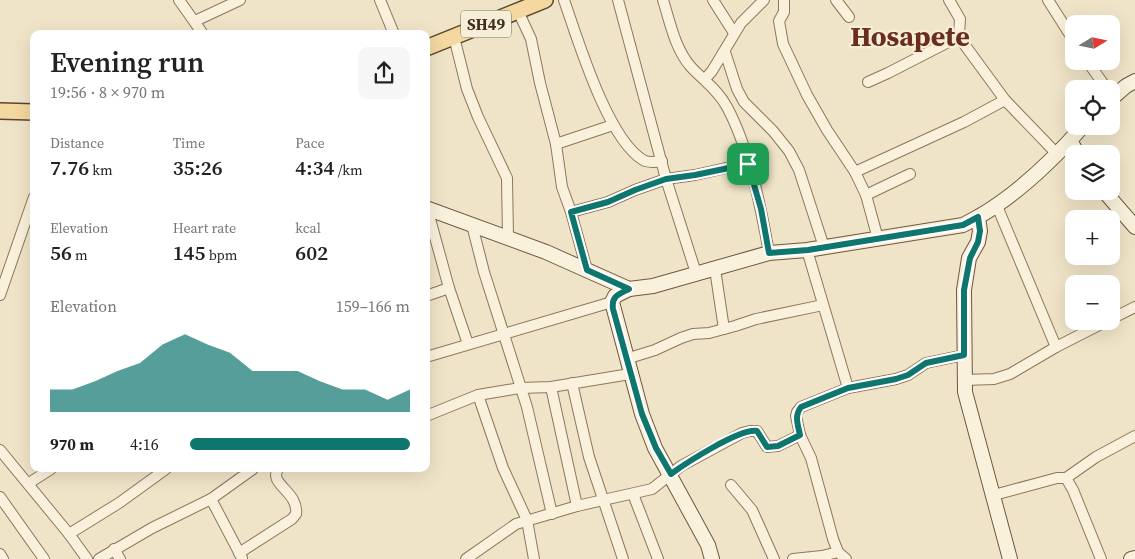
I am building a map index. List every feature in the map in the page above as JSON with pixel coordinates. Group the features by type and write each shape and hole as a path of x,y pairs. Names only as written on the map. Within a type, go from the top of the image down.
{"main road":[{"name":"SH49","path":"430,46 545,0"},
{"path":"0,111 30,112"}],"street":[{"path":"179,0 200,30"},
{"path":"195,21 240,0"},
{"path":"380,0 392,30"},
{"path":"564,0 595,87 613,125 630,148 643,160 662,161"},
{"path":"618,0 666,179 696,273"},
{"path":"663,0 679,48 691,67 705,79 726,104 734,119 761,209 769,253"},
{"path":"713,0 734,33"},
{"path":"705,79 724,52 740,23 764,0"},
{"path":"784,0 784,12 779,21 783,44 807,95 827,130 855,172 866,195 878,239"},
{"path":"836,0 849,17"},
{"path":"949,0 960,19 960,36 1005,100 1057,154"},
{"path":"1048,0 1065,27"},
{"path":"518,11 530,39 556,144 562,187 587,270"},
{"path":"454,36 467,90 507,178 508,238"},
{"path":"868,82 960,36"},
{"path":"724,52 737,89 744,102 773,131 794,159 824,247"},
{"path":"1120,90 1135,81"},
{"path":"855,172 964,122 1005,100"},
{"path":"556,144 613,125"},
{"path":"712,559 708,545 656,448 642,414 612,302 615,296 629,289 653,286 769,253 808,250 963,225 997,206 1057,154 1075,135"},
{"path":"1070,141 1072,145"},
{"path":"571,212 608,202 666,179 703,174 748,164"},
{"path":"866,195 910,174"},
{"path":"1112,200 1135,227"},
{"path":"997,206 1056,347"},
{"path":"0,295 30,209"},
{"path":"430,209 546,252 629,289"},
{"path":"978,217 980,231 978,242 970,258 964,290 964,380 968,405 994,494 1010,559"},
{"path":"430,219 449,288 468,344"},
{"path":"472,225 484,272 527,407 552,514"},
{"path":"808,250 848,388"},
{"path":"716,269 724,329"},
{"path":"430,295 449,288"},
{"path":"430,356 612,302"},
{"path":"626,359 655,350 694,334 709,333 756,319 823,305"},
{"path":"1120,315 1135,308"},
{"path":"964,380 994,378 1010,374 1089,330"},
{"path":"793,559 842,555 827,522 811,458 800,435 796,416 801,407 848,388 908,375 926,363 964,355"},
{"path":"430,414 478,395 520,388 551,387 630,374"},
{"path":"572,384 587,448 623,559"},
{"path":"551,387 578,506"},
{"path":"478,395 503,468 527,520 534,559"},
{"path":"466,559 511,527 527,520 652,489 671,474 716,446 750,430 757,431 767,447 778,446 800,435"},
{"path":"994,494 1056,478 1066,478 1096,457 1135,436"},
{"path":"0,450 70,534 87,559"},
{"path":"29,483 46,472"},
{"path":"70,534 119,503 162,472"},
{"path":"99,559 152,528 211,499 249,472"},
{"path":"211,499 241,556 292,519 296,514 296,503 276,478 276,472"},
{"path":"1066,478 1073,490 1101,559"},
{"path":"731,485 752,510 774,559"},
{"path":"633,494 658,559"},
{"path":"0,497 44,559"},
{"path":"114,549 120,559"},
{"path":"0,554 3,559"}],"district":[{"name":"Hosapete","path":"910,36"}],"route":[{"path":"748,164 761,209 769,253 808,250 963,225 978,217 980,231 978,242 973,249 966,270 964,290 964,355 926,363 908,375 848,388 801,407 796,416 800,435 778,446 767,447 757,431 750,430 716,446 681,466 671,474 656,448 642,414 613,309 612,302 615,296 629,289 587,270 571,212 608,202 666,179 748,164"}]}
